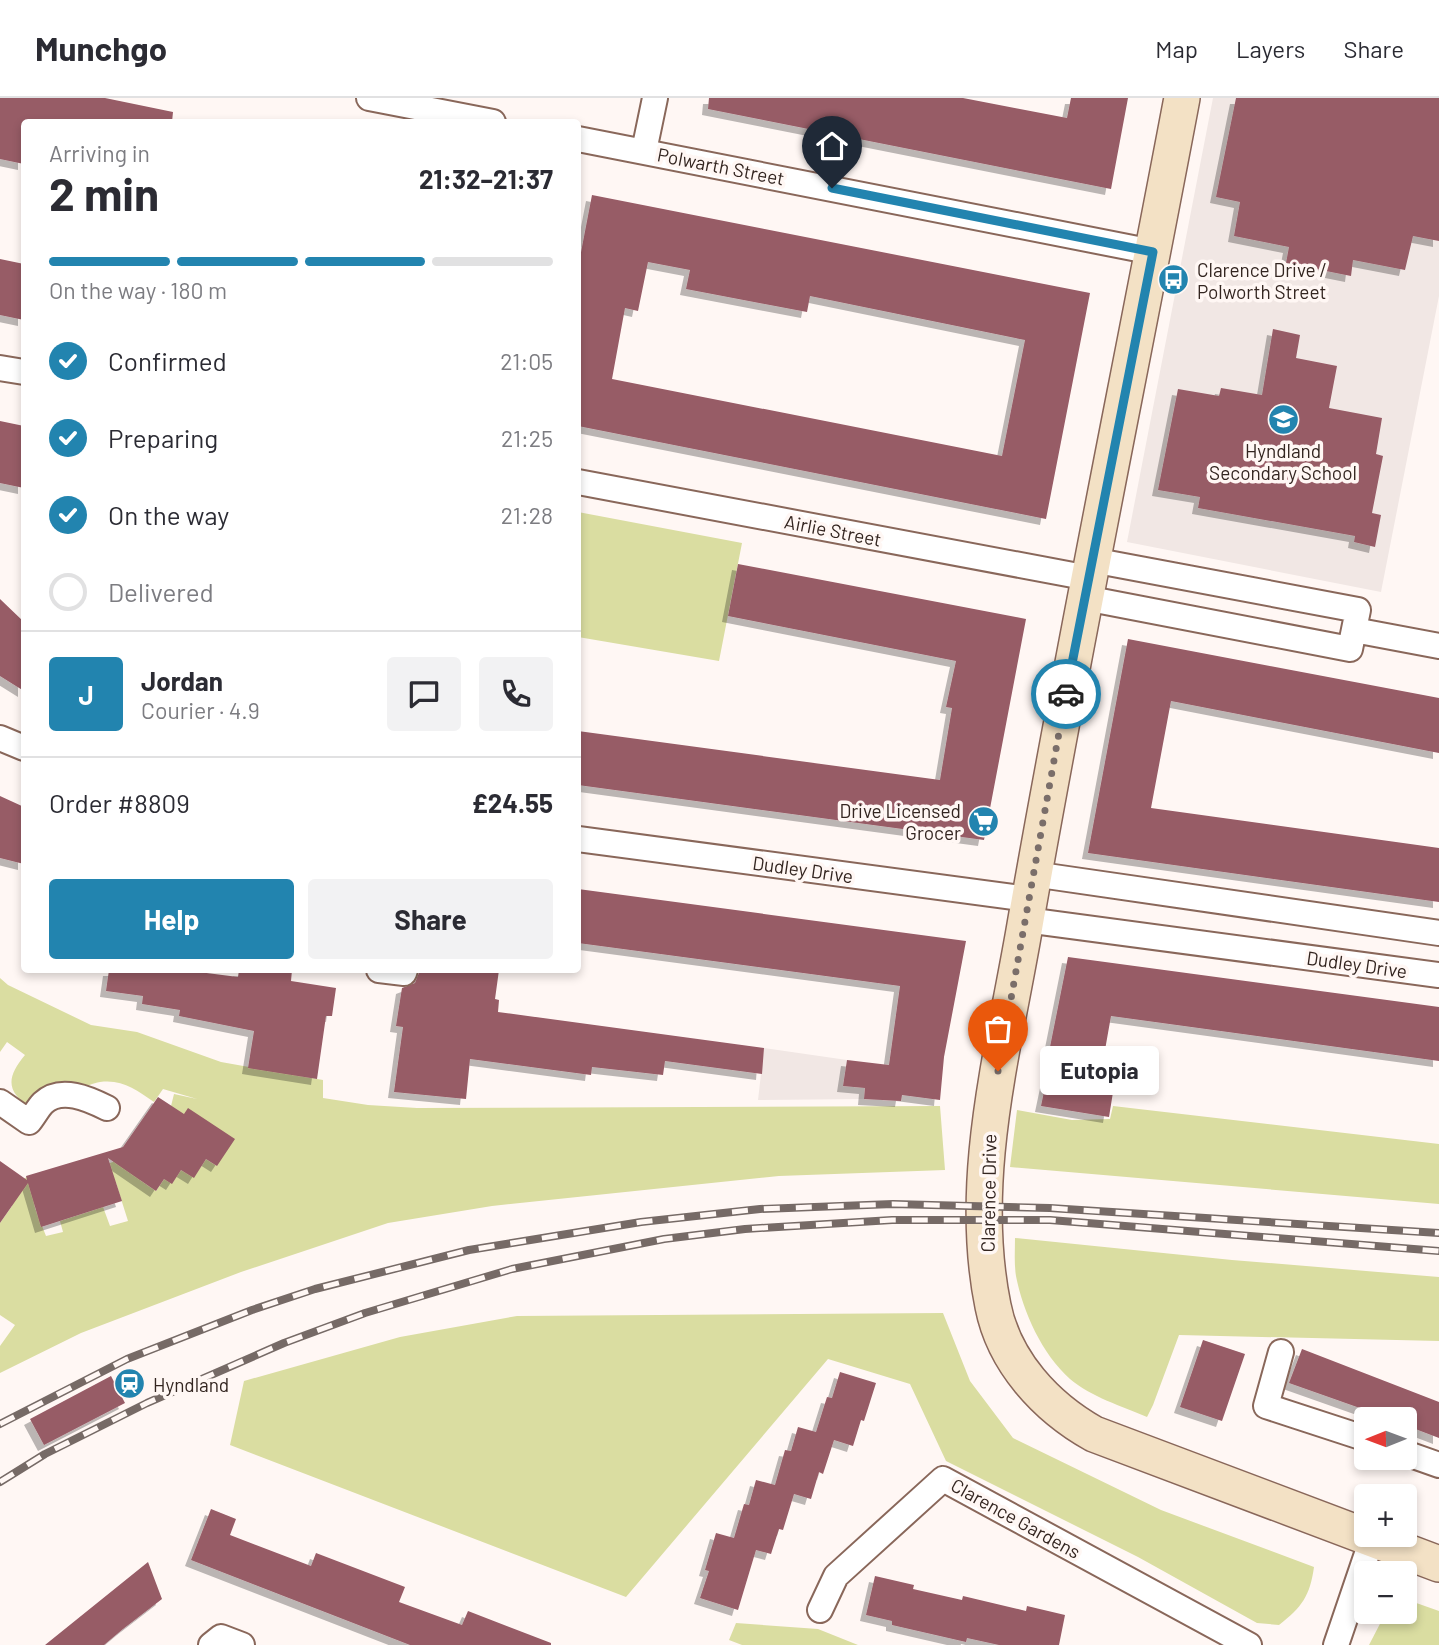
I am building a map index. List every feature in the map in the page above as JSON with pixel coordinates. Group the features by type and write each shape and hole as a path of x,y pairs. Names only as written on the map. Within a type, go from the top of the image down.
{"street":[{"path":"369,98 416,103 481,119"},
{"path":"645,151 654,98"},
{"name":"Clarence Drive","path":"1182,98 1088,579 995,1091 987,1147 985,1201 988,1276 993,1310 1014,1359 1052,1406 1094,1434 1354,1532"},
{"name":"Polwarth Street","path":"581,140 1153,252"},
{"path":"0,368 21,372"},
{"name":"Airlie Street","path":"581,483 1088,579 1350,649 1358,610 1088,579"},
{"path":"1354,630 1439,646"},
{"path":"0,738 21,747"},
{"name":"Dudley Drive","path":"581,839 1029,897 1439,933"},
{"name":"Dudley Drive","path":"1029,897 1439,975"},
{"path":"0,1102 29,1122 44,1101 60,1095 86,1097 107,1108"},
{"path":"1281,1352 1265,1406 1354,1435"},
{"path":"1418,1458 1439,1465"},
{"name":"Clarence Gardens","path":"820,1610 836,1576 943,1479 1250,1645"},
{"path":"1336,1645 1369,1547"},
{"name":"Clarence Drive","path":"1393,1547 1439,1564"},
{"path":"211,1645 221,1637 242,1645"}],"shaded area":[{"name":"Hyndland Secondary School","path":"1213,98 1439,98 1439,296 1381,592 1127,542"},
{"path":"764,1048 847,1060 843,1086 865,1088 864,1099 758,1100"}],"green space":[{"path":"581,513 742,543 719,661 581,638"},
{"path":"0,978 8,985 91,1025 137,1032 221,1062 323,1080 323,1098 368,1105 417,1108 940,1106 945,1170 779,1176 492,1206 388,1223 241,1272 81,1333 0,1373 0,1346 15,1325 0,1315 0,1223 12,1206 8,1203 25,1178 31,1175 35,1208 46,1236 63,1232 60,1221 103,1207 110,1226 128,1221 116,1183 104,1165 113,1162 116,1157 142,1176 140,1180 156,1191 164,1179 172,1183 181,1170 194,1177 206,1159 217,1166 184,1115 171,1106 174,1094 197,1099 163,1089 154,1102 129,1086 108,1082 82,1087 50,1086 46,1087 31,1108 23,1102 13,1090 12,1077 25,1055 7,1042 0,1052"},
{"path":"1113,1106 1439,1144 1439,1204 1010,1167 1017,1110 1072,1120 1110,1119"},
{"path":"1015,1238 1439,1277 1439,1341 1179,1335 1147,1417 1087,1391 1060,1369 1042,1345 1019,1290 1015,1267"},
{"path":"943,1313 970,1381 1013,1438 1161,1510 1314,1567 1307,1593 1294,1612 1279,1625 1257,1623 1138,1557 946,1461 910,1384 828,1359 626,1597 230,1445 244,1381 400,1337 517,1316"},
{"path":"1417,1603 1439,1611 1439,1645 1369,1645 1380,1624 1417,1624"},
{"path":"736,1623 818,1629 858,1645 742,1645 729,1640"}],"building":[{"path":"0,98 105,98 173,112 172,119 21,119 21,163 0,159"},
{"path":"709,98 963,98 1067,118 1071,98 1128,98 1111,189 708,109"},
{"path":"1236,98 1439,98 1439,241 1413,236 1405,270 1353,260 1351,276 1286,263 1289,247 1234,236 1240,202 1216,197"},
{"path":"592,195 1090,293 1046,519 581,427 581,252","holes":["648,262 690,270 686,289 807,312 810,296 1025,340 1002,456 612,379 625,308 638,311"]},
{"path":"0,259 21,263 21,319 0,315"},
{"path":"1273,329 1300,335 1296,358 1337,366 1329,408 1382,418 1376,454 1383,456 1372,513 1381,515 1375,547 1354,542 1355,536 1198,508 1200,497 1158,490 1178,389 1219,396 1221,388 1262,395"},
{"path":"0,421 21,425 21,487 0,483"},
{"path":"738,564 1026,619 984,840 581,785 581,731 940,780 952,708 946,707 956,661 728,616"},
{"path":"0,599 21,619 21,689 0,676"},
{"path":"1128,639 1439,698 1439,753 1171,701 1151,808 1439,848 1439,902 1088,853"},
{"path":"0,796 21,806 21,863 0,858"},
{"path":"581,889 966,941 944,1057 940,1100 902,1095 901,1101 864,1099 865,1088 843,1086 847,1060 889,1065 900,986 581,943"},
{"path":"1068,957 1439,1007 1439,1061 1111,1016 1099,1084 1114,1086 1109,1117 1041,1106"},
{"path":"109,973 207,973 238,977 239,973 292,973 291,981 336,988 332,1016 326,1016 317,1079 248,1068 254,1031 179,1016 180,1010 142,1004 143,996 106,991"},
{"path":"419,973 499,973 495,999 499,1000 498,1012 764,1048 762,1074 665,1061 663,1075 592,1067 591,1075 470,1059 466,1099 394,1092 403,1027 396,1026 402,988 415,983"},
{"path":"158,1097 184,1114 188,1108 235,1139 217,1166 206,1159 194,1178 181,1170 172,1184 164,1179 156,1191 108,1158 122,1201 41,1227 28,1183 0,1223 0,1161 27,1180 26,1176 123,1147"},
{"path":"1203,1340 1245,1354 1222,1421 1180,1407"},
{"path":"1302,1349 1439,1402 1439,1438 1418,1430 1418,1407 1357,1407 1289,1383"},
{"path":"840,1372 876,1383 853,1446 834,1440 823,1474 819,1472 811,1499 794,1494 783,1530 779,1529 771,1554 756,1550 738,1610 700,1598 709,1571 705,1570 716,1533 734,1538 744,1504 749,1505 756,1480 775,1485 785,1450 791,1451 798,1427 816,1432 827,1397 832,1398"},
{"path":"111,1376 125,1403 44,1445 30,1419"},
{"path":"211,1509 236,1519 230,1535 311,1566 316,1553 405,1587 399,1602 462,1625 468,1611 551,1645 410,1645 191,1560"},
{"path":"148,1562 162,1599 104,1645 45,1645"},
{"path":"875,1576 914,1585 913,1589 962,1600 963,1596 1026,1611 1027,1606 1065,1615 1059,1645 999,1645 967,1638 966,1642 892,1625 892,1621 866,1615"}],"railway":[{"path":"0,1424 127,1359 252,1310 315,1289 469,1250 641,1222 760,1209 893,1204 1050,1208 1439,1233"},
{"path":"0,1482 45,1454 147,1403 284,1343 365,1313 512,1269 664,1239 745,1229 892,1220 1050,1220 1439,1251"}],"way so far":[{"path":"998,1071 1066,694"}],"place":[{"name":"Clarence Drive / Polworth Street","path":"1174,280"},
{"name":"Hyndland Secondary School","path":"1283,419"},
{"name":"Drive Licensed Grocer","path":"984,821"},
{"name":"Eutopia","path":"998,1071"},
{"name":"Hyndland","path":"130,1384"}],"route":[{"path":"832,188 1153,252 1066,694"}]}
